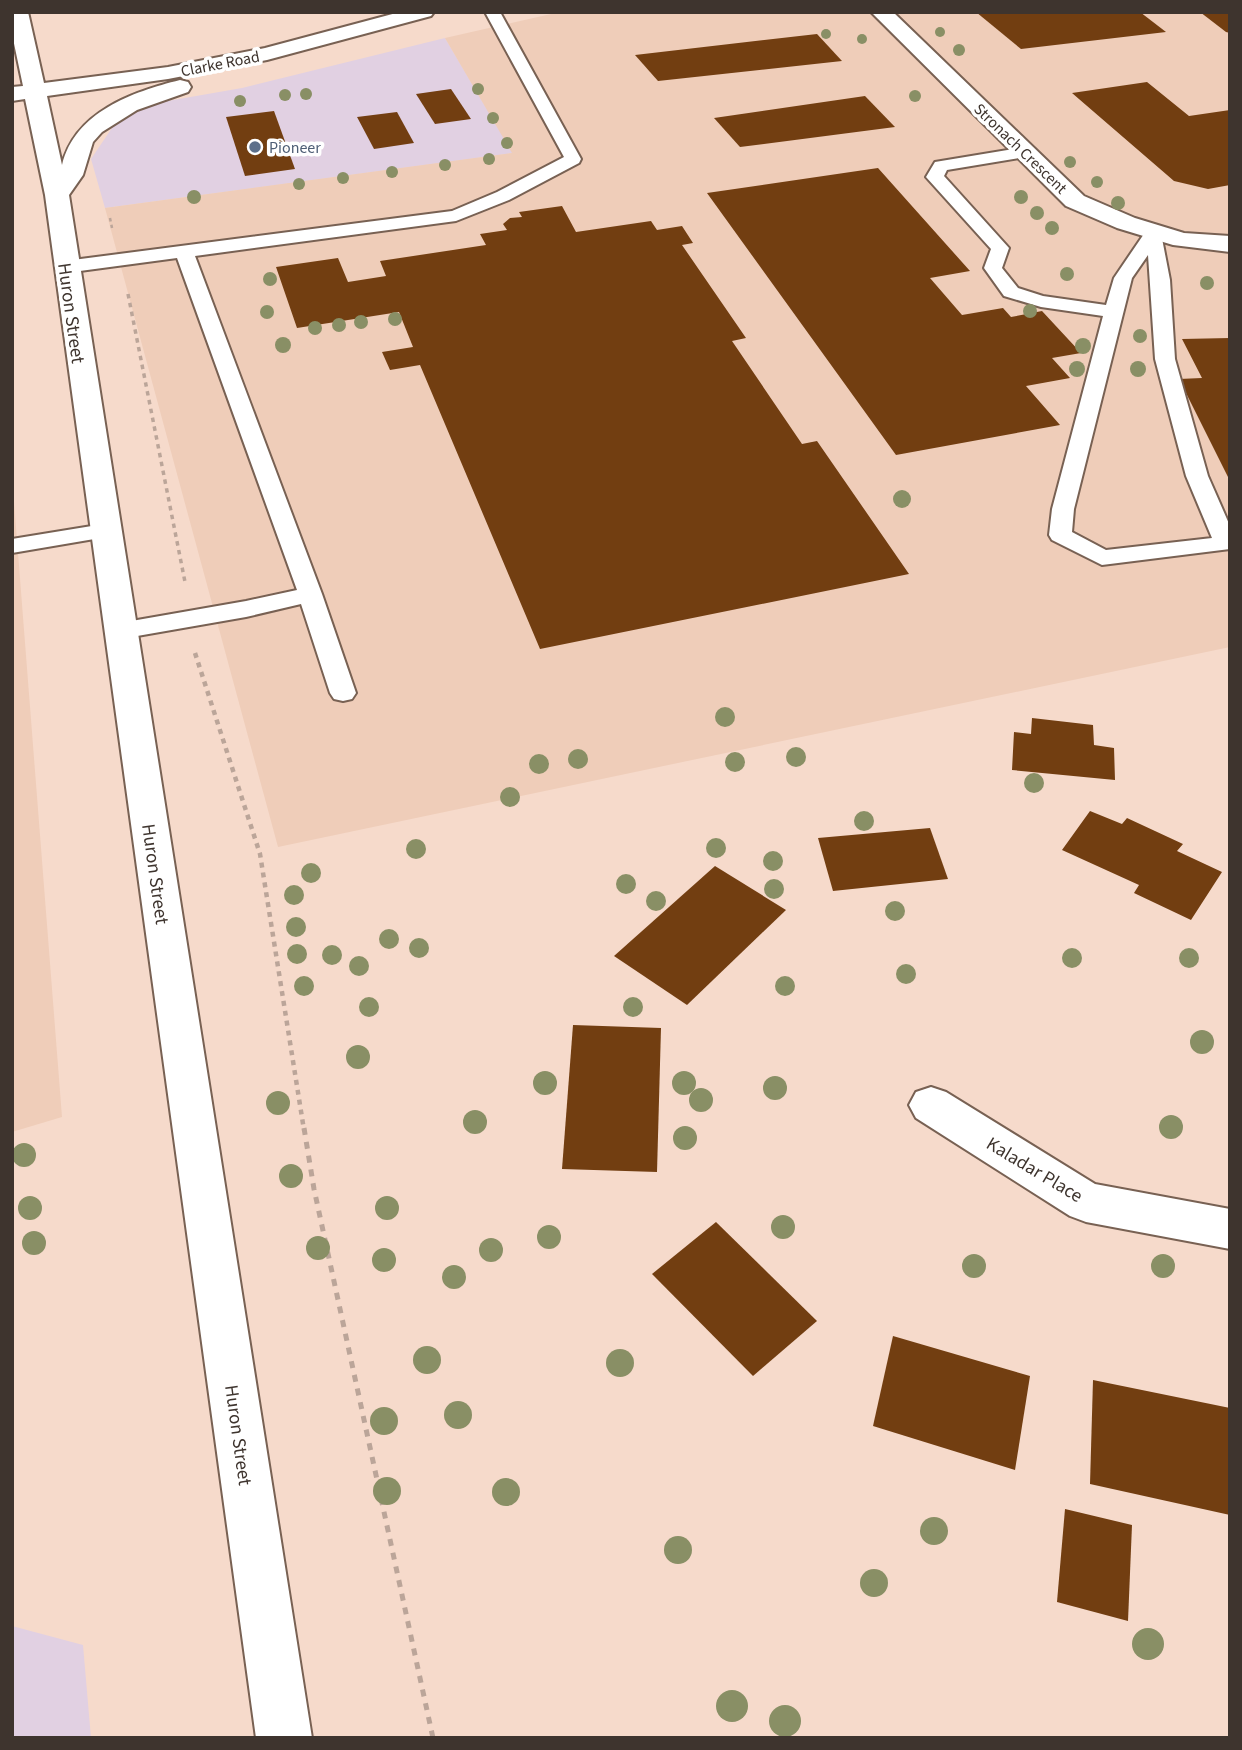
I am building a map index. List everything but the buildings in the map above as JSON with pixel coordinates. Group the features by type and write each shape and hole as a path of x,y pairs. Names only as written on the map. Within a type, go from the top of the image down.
{"main road":[{"name":"Clarke Road","path":"12,94 168,73 267,54 424,12"},
{"name":"Stronach Crescent","path":"881,12 1075,201 1126,223 1182,240 1230,244"},
{"name":"Huron Street","path":"16,23 36,91 57,195 65,267 284,1738"},
{"path":"57,195 72,172 77,149 85,136 117,112 146,98 224,74 267,54"},
{"name":"Kaladar Place","path":"931,1105 1086,1202 1230,1229"}],"lane":[{"path":"65,267 456,216 503,196 573,159 492,12"},
{"path":"1025,152 941,166 935,177 1000,248 993,268 1011,292 1041,302 1114,312"},
{"path":"1154,232 1161,280 1165,359 1197,476 1226,543 1102,558 1060,535 1063,509 1123,278 1154,232"},
{"path":"184,251 310,594 343,693"},
{"path":"12,546 104,531"},
{"path":"120,631 310,594"}],"path":[{"path":"126,282 186,582"},
{"path":"194,650 260,854 314,1189 433,1738"}],"shaded area":[{"path":"560,12 1230,12 1230,647 278,847 105,208 512,153 445,38"},
{"path":"445,38 513,153 105,208 91,159 116,122 156,103 242,88"},
{"path":"12,476 62,1117 12,1132"},
{"path":"12,1626 83,1645 91,1738 12,1738"}],"place":[{"name":"Pioneer","path":"255,147"}]}
